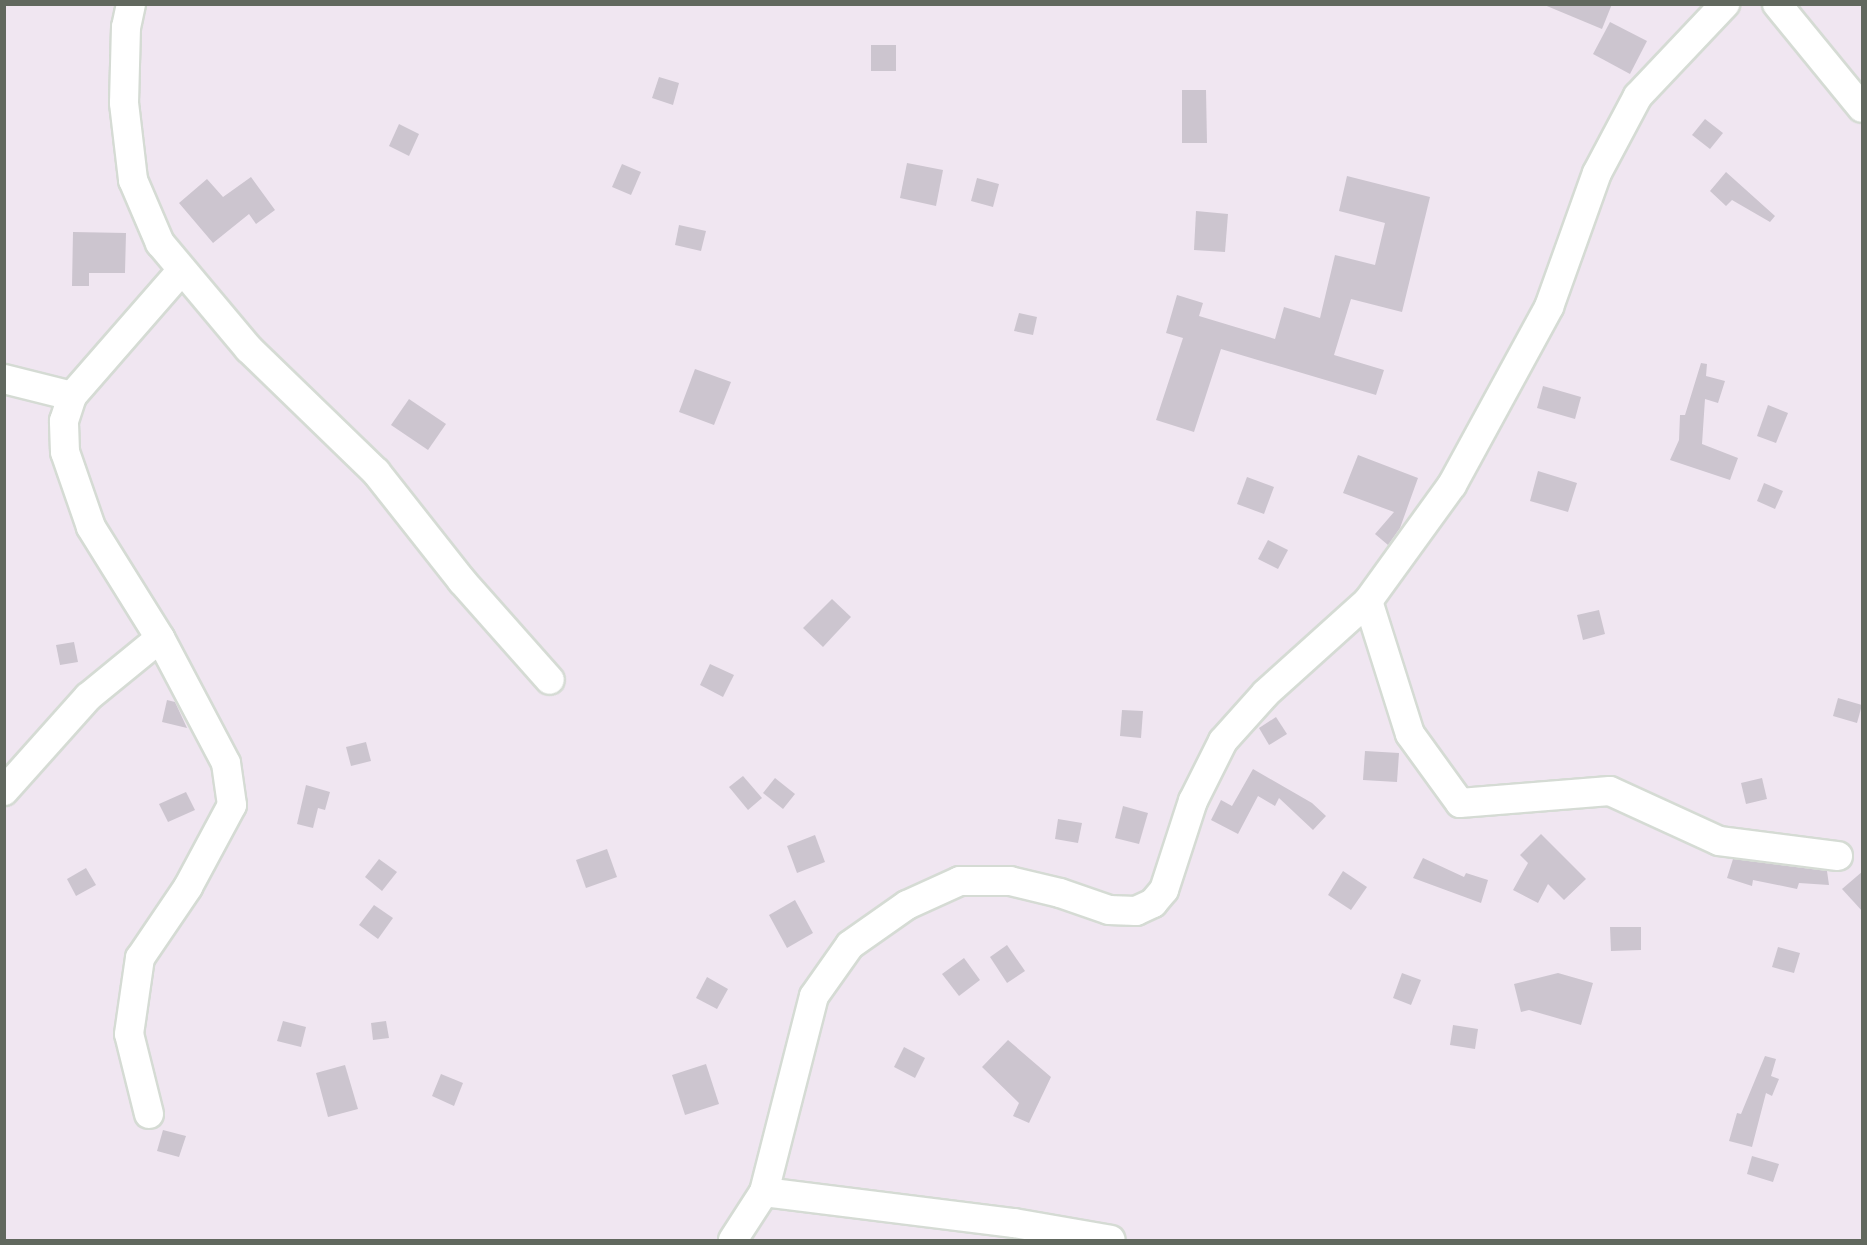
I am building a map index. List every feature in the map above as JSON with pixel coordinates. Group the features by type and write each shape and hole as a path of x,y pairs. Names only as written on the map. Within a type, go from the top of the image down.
{"street":[{"path":"131,4 126,27 124,103 133,180 160,243 249,349 376,472 462,581 550,680"},
{"path":"733,1240 764,1192 814,996 850,945 907,905 960,881 1010,881 1109,910 1136,912 1153,903 1164,890 1193,801 1223,741 1266,693 1368,601 1452,485 1509,385 1549,306 1598,172 1638,96 1725,4"},
{"path":"1778,4 1863,108"},
{"path":"149,1114 129,1034 140,958 188,887 232,805 226,763 160,638 91,527 65,452 64,421 72,396 182,270"},
{"path":"4,379 72,396"},
{"path":"1368,601 1410,734 1460,803 1610,791 1719,841 1838,856"},
{"path":"4,791 88,697 160,638"},
{"path":"764,1192 1014,1223 1111,1240"}],"building":[{"path":"1542,4 1612,4 1602,29"},
{"path":"1610,22 1647,41 1630,74 1593,54"},
{"path":"871,45 896,45 896,71 871,71"},
{"path":"659,77 679,83 673,105 652,98"},
{"path":"1182,90 1206,90 1207,143 1182,143"},
{"path":"1705,119 1723,133 1710,149 1692,135"},
{"path":"399,124 419,134 409,156 389,146"},
{"path":"907,163 943,170 936,206 900,198"},
{"path":"622,164 641,172 631,195 612,187"},
{"path":"1726,172 1775,216 1770,222 1732,200 1726,206 1710,191"},
{"path":"1347,176 1430,197 1402,312 1351,299 1334,355 1384,370 1376,395 1221,349 1194,432 1156,420 1183,338 1166,333 1177,295 1203,303 1199,316 1275,339 1284,307 1320,318 1335,255 1375,265 1385,223 1339,211"},
{"path":"251,177 275,210 256,224 249,214 213,243 179,203 207,179 223,197"},
{"path":"977,178 999,184 993,207 971,201"},
{"path":"1196,211 1228,214 1225,252 1194,250"},
{"path":"679,225 706,231 701,251 675,245"},
{"path":"73,232 126,233 125,273 89,273 89,286 72,286"},
{"path":"1019,313 1037,317 1033,335 1014,331"},
{"path":"1701,363 1707,364 1706,376 1725,381 1718,403 1705,399 1702,444 1738,458 1730,480 1670,460 1679,440 1680,415 1685,415"},
{"path":"695,369 731,382 714,425 679,412"},
{"path":"1543,386 1581,397 1575,419 1537,408"},
{"path":"409,399 446,424 428,450 391,425"},
{"path":"1768,405 1788,413 1776,443 1757,436"},
{"path":"1358,455 1418,478 1400,528 1388,545 1375,534 1394,512 1343,493"},
{"path":"1538,471 1577,483 1568,512 1530,501"},
{"path":"1247,477 1274,487 1264,514 1237,504"},
{"path":"1764,483 1783,491 1775,509 1757,501"},
{"path":"1268,540 1288,550 1278,569 1258,559"},
{"path":"832,599 851,617 823,647 803,628"},
{"path":"1599,610 1605,634 1583,640 1577,615"},
{"path":"74,642 78,662 60,665 56,645"},
{"path":"710,664 734,675 723,697 700,685"},
{"path":"1838,698 1862,705 1857,723 1833,716"},
{"path":"167,700 175,702 187,728 162,722"},
{"path":"1122,710 1143,711 1141,738 1120,736"},
{"path":"1276,717 1287,734 1269,745 1259,728"},
{"path":"366,742 371,761 351,766 346,747"},
{"path":"1365,751 1399,753 1397,782 1363,780"},
{"path":"1253,769 1312,803 1326,816 1313,830 1279,798 1275,806 1258,796 1238,834 1211,820 1221,800 1232,806"},
{"path":"743,776 762,798 748,810 729,787"},
{"path":"775,778 795,794 783,809 763,793"},
{"path":"1762,778 1767,799 1746,804 1741,783"},
{"path":"306,785 330,792 325,810 318,808 313,828 297,824"},
{"path":"186,792 195,810 168,822 159,804"},
{"path":"1123,806 1148,813 1139,844 1115,838"},
{"path":"1058,819 1082,823 1078,843 1055,839"},
{"path":"1541,834 1586,879 1564,900 1548,884 1538,903 1513,890 1528,863 1520,855"},
{"path":"815,835 825,862 797,873 787,846"},
{"path":"607,849 617,877 586,888 576,860"},
{"path":"1423,858 1464,877 1466,873 1488,880 1481,903 1413,878"},
{"path":"379,859 397,872 382,891 365,877"},
{"path":"1733,859 1827,871 1829,885 1799,883 1797,889 1753,880 1752,886 1727,878"},
{"path":"86,868 96,885 76,896 67,879"},
{"path":"1343,871 1367,887 1351,910 1328,895"},
{"path":"1863,871 1863,912 1842,889"},
{"path":"795,900 813,933 787,948 769,915"},
{"path":"374,905 393,918 378,939 359,925"},
{"path":"1610,927 1641,927 1641,950 1611,951"},
{"path":"1007,945 1025,971 1007,983 990,957"},
{"path":"1778,947 1800,953 1794,973 1772,967"},
{"path":"964,958 980,980 959,996 942,974"},
{"path":"1402,973 1421,980 1411,1005 1393,998"},
{"path":"1558,973 1593,983 1581,1025 1529,1010 1521,1012 1514,984"},
{"path":"707,977 728,989 717,1009 696,998"},
{"path":"283,1021 306,1027 301,1047 277,1041"},
{"path":"386,1021 389,1038 373,1040 371,1023"},
{"path":"1453,1025 1478,1029 1475,1049 1450,1045"},
{"path":"1008,1040 1051,1077 1029,1123 1013,1116 1019,1103 982,1067"},
{"path":"904,1047 925,1058 915,1078 894,1067"},
{"path":"1765,1056 1776,1059 1771,1076 1779,1079 1772,1096 1766,1093 1752,1147 1729,1141 1737,1113 1741,1114"},
{"path":"706,1064 719,1104 685,1115 672,1075"},
{"path":"345,1065 358,1109 328,1117 316,1073"},
{"path":"441,1074 463,1083 454,1106 432,1096"},
{"path":"163,1130 186,1136 179,1157 157,1151"},
{"path":"1752,1156 1779,1164 1773,1182 1747,1174"}]}
